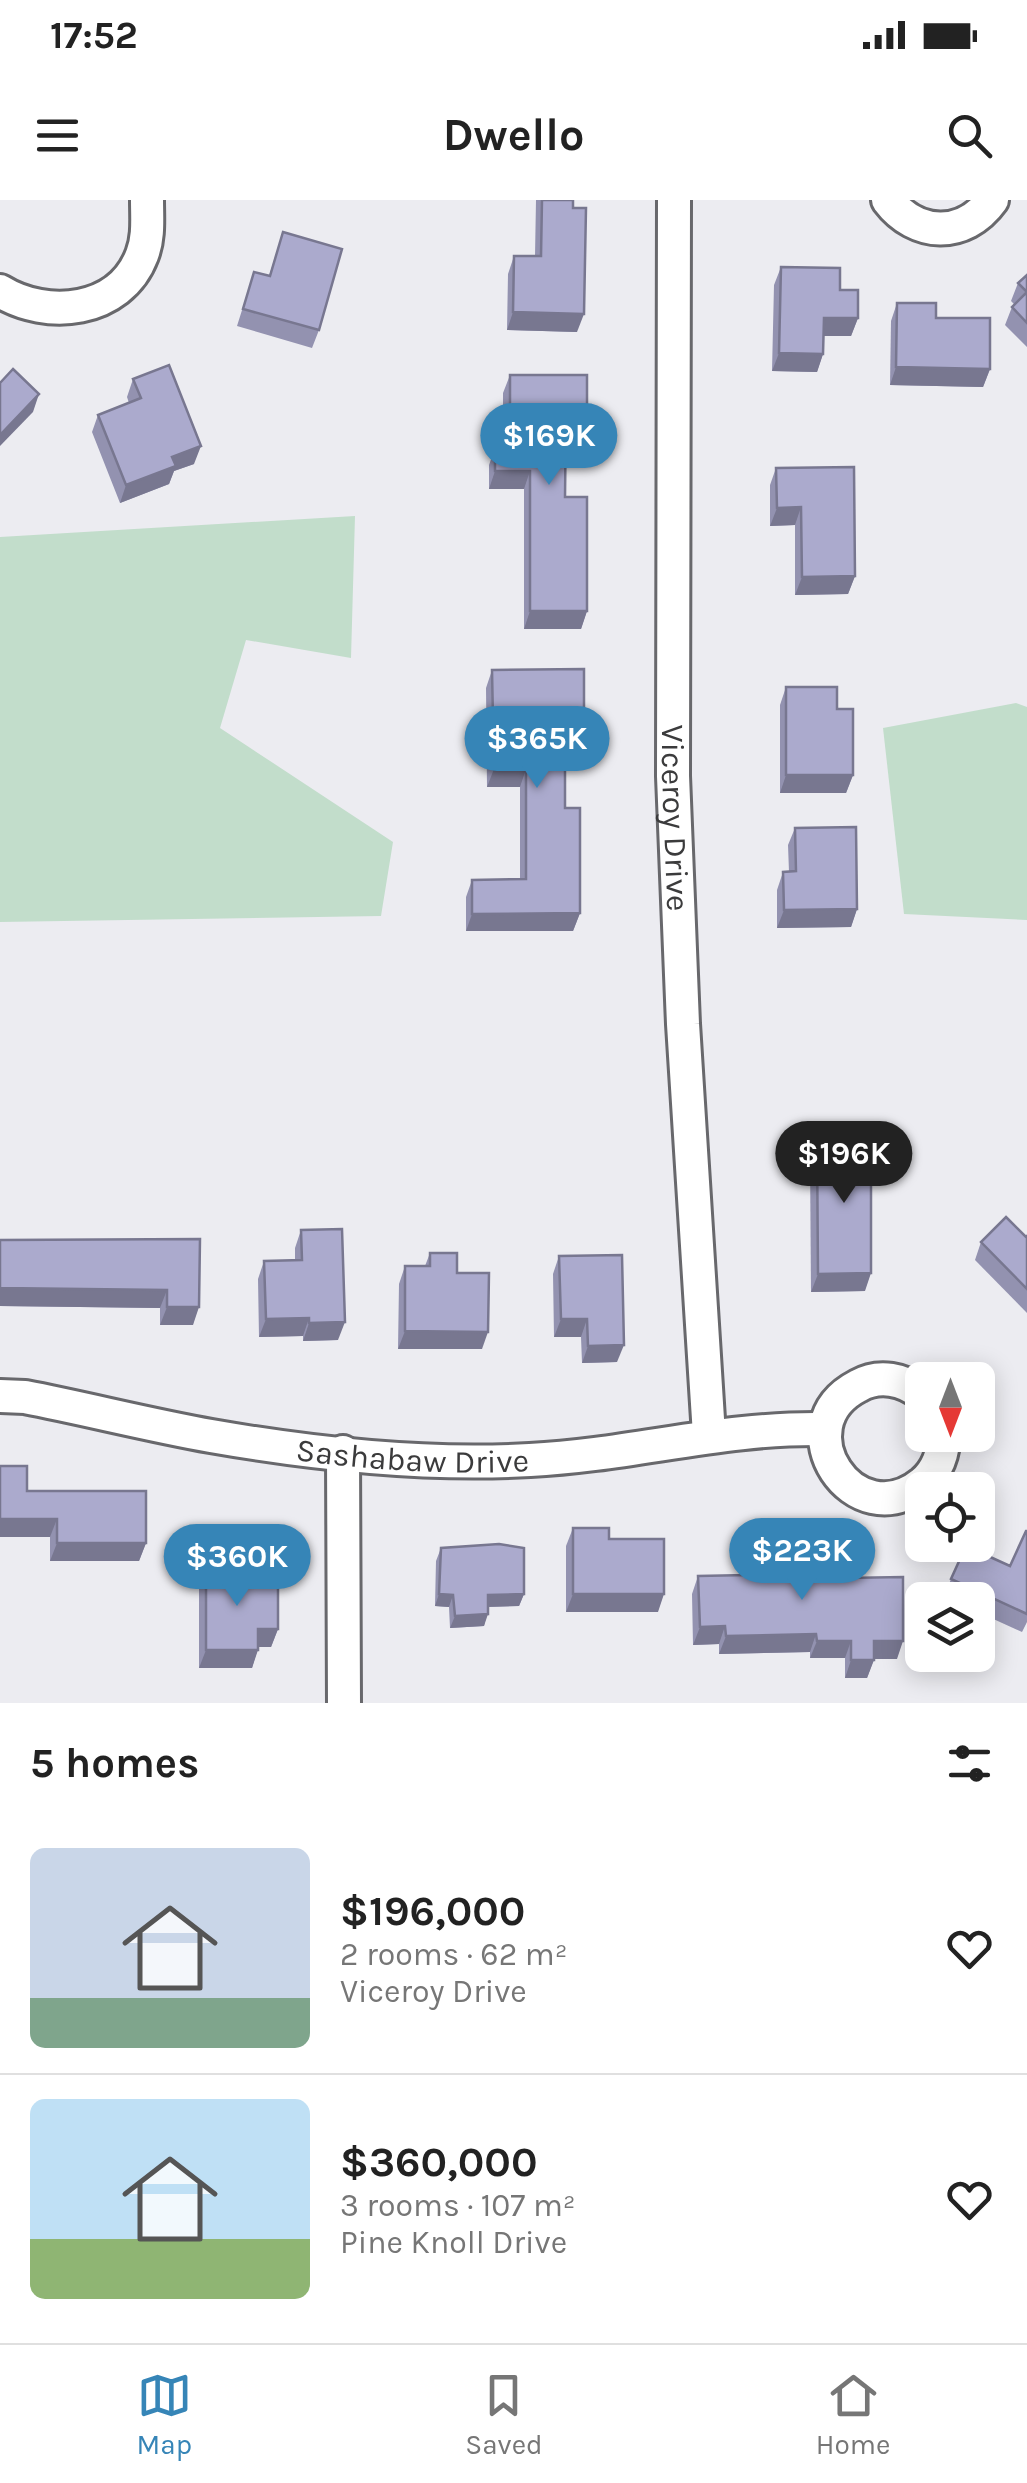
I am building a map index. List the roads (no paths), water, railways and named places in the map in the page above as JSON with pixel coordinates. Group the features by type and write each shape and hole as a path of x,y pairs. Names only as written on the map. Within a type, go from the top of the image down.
{"street":[{"path":"0,290 34,306 58,308 81,306 115,292 135,270 144,250 147,200"},
{"name":"Viceroy Drive","path":"674,200 673,776 708,1435"},
{"path":"888,200 912,222 942,230 973,220 992,200"},
{"path":"905,1383 881,1379 844,1394 825,1429 825,1448 831,1466 843,1482 858,1492 877,1498 896,1496 914,1490 929,1478 940,1452"},
{"name":"Sashabaw Drive","path":"0,1396 25,1397 212,1436 424,1459 528,1460 626,1452 708,1435 769,1428 825,1429"},
{"path":"342,1452 344,1703"}]}
